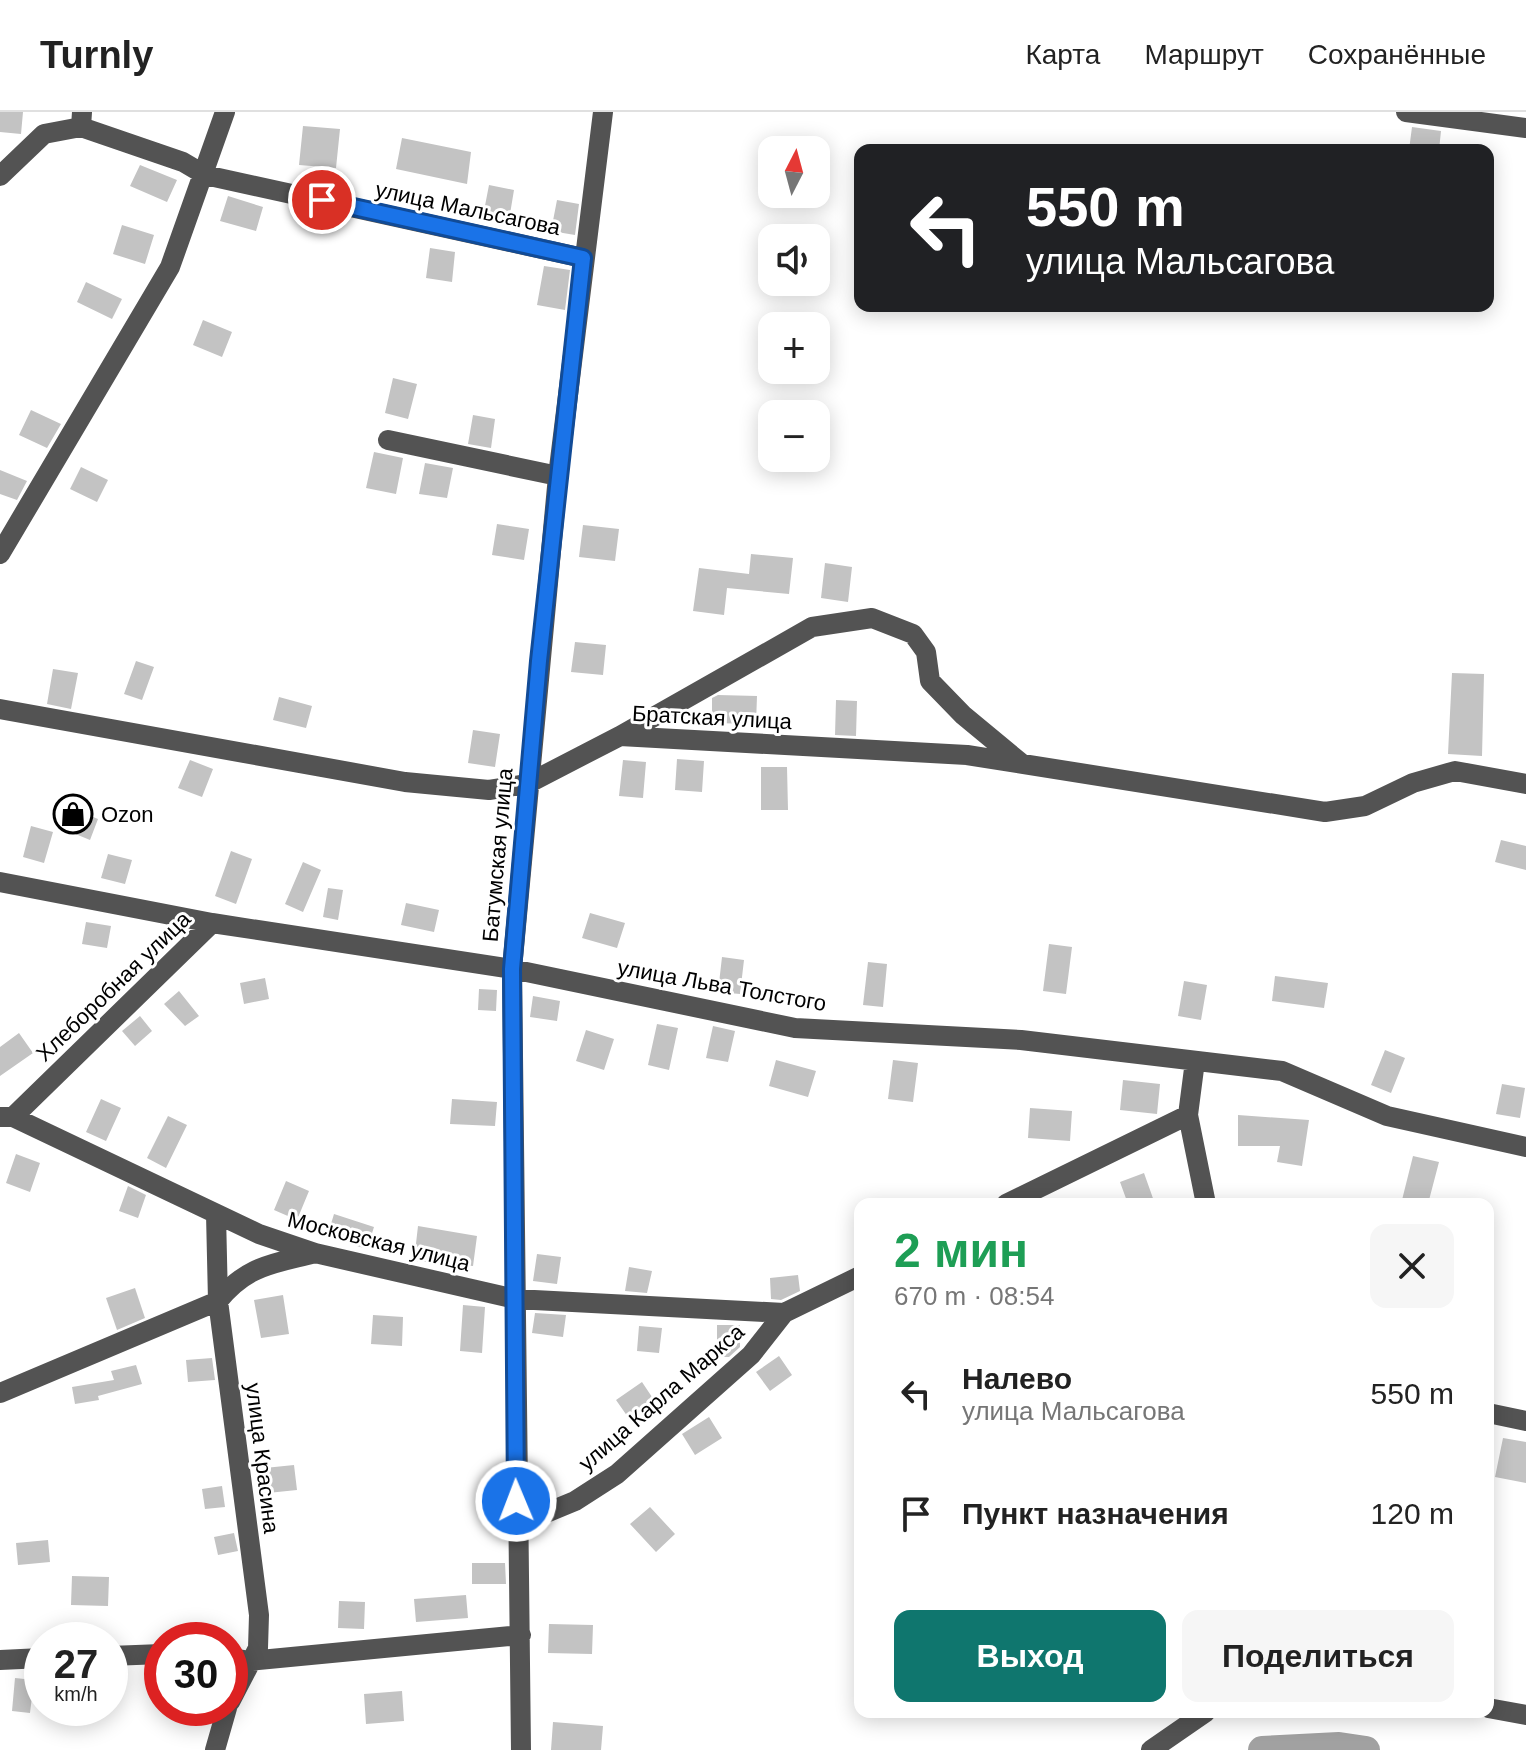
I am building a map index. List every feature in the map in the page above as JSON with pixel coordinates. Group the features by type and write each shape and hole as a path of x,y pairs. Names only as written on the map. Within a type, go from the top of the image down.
{"street":[{"path":"0,554 170,267 225,112"},
{"name":"Батумская улица","path":"521,1750 512,969 558,476 603,112"},
{"path":"1406,112 1526,128"},
{"path":"0,176 44,134 81,119"},
{"name":"улица Мальсагова","path":"81,119 183,162 205,175 583,258"},
{"path":"388,440 558,476"},
{"path":"620,736 812,627 872,618 913,634 926,652 930,681 963,715 1022,764"},
{"name":"Братская улица","path":"0,709 405,782 489,790 527,784 620,736 967,755 1325,812 1365,806 1413,783 1455,771 1526,784"},
{"name":"улица Льва Толстого","path":"0,882 212,923 512,969 795,1028 1021,1040 1282,1071 1387,1116 1526,1147"},
{"name":"Хлеборобная улица","path":"6,1117 212,923"},
{"path":"1195,1061 1188,1115 1205,1198"},
{"path":"1018,1198 1188,1115"},
{"name":"Московская улица","path":"6,1117 259,1234 315,1253 515,1299 784,1313 854,1279"},
{"name":"улица Красина","path":"216,1214 218,1301 259,1615 258,1648 248,1654"},
{"path":"0,1393 218,1301 236,1279 258,1267 315,1253"},
{"name":"улица Карла Маркса","path":"517,1525 575,1501 617,1474 751,1355 784,1313"},
{"path":"1494,1414 1526,1421"},
{"path":"248,1658 521,1635"},
{"path":"0,1646 0,1660 24,1659"},
{"path":"1494,1709 1526,1715"},
{"path":"1151,1750 1197,1718"},
{"path":"215,1750 222,1726"}],"building":[{"path":"0,112 23,112 21,134 0,132"},
{"path":"303,126 340,129 336,168 299,165"},
{"path":"1412,127 1441,131 1440,144 1410,144"},
{"path":"402,138 471,152 467,184 396,169"},
{"path":"140,165 177,180 167,202 130,186"},
{"path":"489,185 514,190 509,220 483,216"},
{"path":"228,196 263,207 256,231 220,221"},
{"path":"557,200 579,204 575,235 551,231"},
{"path":"122,225 154,235 145,264 113,254"},
{"path":"430,248 455,252 452,282 426,278"},
{"path":"544,266 570,270 565,310 537,305"},
{"path":"86,282 122,299 112,319 77,302"},
{"path":"203,320 232,332 222,357 193,345"},
{"path":"393,378 417,384 408,419 385,413"},
{"path":"31,410 61,424 47,448 19,435"},
{"path":"473,415 495,419 491,448 468,444"},
{"path":"374,452 403,458 396,494 366,488"},
{"path":"425,463 453,468 447,498 419,494"},
{"path":"81,467 108,480 97,502 70,489"},
{"path":"0,470 27,481 17,500 0,494"},
{"path":"497,524 529,529 524,560 492,555"},
{"path":"583,525 619,529 615,561 579,557"},
{"path":"751,554 793,558 789,594 727,588 724,615 693,611 699,568 749,574"},
{"path":"825,563 852,567 848,602 821,598"},
{"path":"575,642 606,645 603,675 571,672"},
{"path":"136,661 154,667 142,700 124,694"},
{"path":"53,669 78,673 71,709 47,704"},
{"path":"1452,673 1484,674 1482,756 1448,754"},
{"path":"718,695 757,696 756,724 712,723 712,698"},
{"path":"279,697 312,706 306,728 273,720"},
{"path":"836,700 857,701 856,736 835,735"},
{"path":"473,730 500,734 495,767 468,763"},
{"path":"677,759 704,761 702,792 675,790"},
{"path":"190,760 213,769 202,797 178,788"},
{"path":"623,760 646,762 643,798 619,796"},
{"path":"761,767 787,767 788,810 761,810"},
{"path":"69,807 98,819 90,840 61,828"},
{"path":"31,826 53,832 44,863 23,857"},
{"path":"1501,840 1526,846 1526,870 1495,862"},
{"path":"231,851 252,859 236,904 215,896"},
{"path":"108,854 132,860 125,884 101,878"},
{"path":"303,862 321,870 303,912 285,904"},
{"path":"328,888 343,890 338,920 323,917"},
{"path":"406,903 439,910 434,932 401,925"},
{"path":"590,913 625,923 617,948 582,938"},
{"path":"86,922 111,926 107,948 82,944"},
{"path":"1049,944 1072,947 1066,994 1043,991"},
{"path":"722,957 744,960 740,994 718,992"},
{"path":"868,962 887,964 883,1007 863,1005"},
{"path":"1275,976 1328,983 1324,1008 1272,1001"},
{"path":"265,978 269,999 244,1004 240,983"},
{"path":"1184,981 1207,985 1201,1020 1178,1016"},
{"path":"479,989 497,990 496,1011 478,1010"},
{"path":"179,991 199,1016 185,1026 164,1004"},
{"path":"533,996 560,1001 557,1021 530,1017"},
{"path":"140,1016 152,1031 135,1046 122,1031"},
{"path":"657,1024 678,1028 669,1070 648,1065"},
{"path":"713,1026 735,1031 728,1062 706,1058"},
{"path":"586,1030 614,1039 604,1070 576,1061"},
{"path":"19,1033 33,1053 0,1076 0,1047"},
{"path":"1385,1050 1405,1058 1391,1093 1371,1085"},
{"path":"776,1060 816,1071 808,1097 769,1086"},
{"path":"893,1060 918,1063 913,1102 888,1099"},
{"path":"1123,1080 1160,1084 1157,1114 1120,1110"},
{"path":"1502,1084 1525,1088 1520,1118 1496,1114"},
{"path":"101,1099 121,1108 106,1141 86,1132"},
{"path":"452,1099 497,1102 495,1126 450,1124"},
{"path":"1030,1108 1072,1111 1070,1141 1028,1138"},
{"path":"1238,1115 1309,1120 1302,1166 1277,1162 1280,1146 1238,1146"},
{"path":"168,1116 187,1125 166,1168 147,1158"},
{"path":"16,1154 40,1163 30,1192 6,1183"},
{"path":"1413,1156 1439,1162 1430,1198 1402,1198"},
{"path":"1144,1173 1153,1198 1126,1198 1120,1182"},
{"path":"286,1181 309,1191 297,1220 274,1210"},
{"path":"128,1186 146,1195 138,1218 119,1211"},
{"path":"334,1214 374,1227 367,1249 327,1237"},
{"path":"418,1226 477,1236 473,1266 414,1261"},
{"path":"537,1254 561,1257 557,1284 533,1281"},
{"path":"629,1267 652,1271 647,1293 625,1291"},
{"path":"798,1275 800,1291 781,1300 771,1299 770,1278"},
{"path":"135,1288 145,1318 117,1330 106,1298"},
{"path":"283,1295 289,1334 261,1338 254,1300"},
{"path":"463,1305 485,1307 482,1353 460,1351"},
{"path":"535,1313 566,1315 563,1337 532,1333"},
{"path":"373,1315 403,1317 402,1346 371,1344"},
{"path":"717,1325 740,1325 740,1347 729,1357 717,1357"},
{"path":"639,1326 662,1328 659,1353 637,1351"},
{"path":"779,1356 792,1375 770,1391 756,1372"},
{"path":"212,1358 215,1380 188,1382 186,1360"},
{"path":"136,1365 142,1384 98,1396 99,1400 75,1404 72,1387 114,1380 111,1371"},
{"path":"642,1382 656,1403 630,1420 616,1400"},
{"path":"709,1417 722,1438 695,1455 682,1434"},
{"path":"1503,1438 1526,1442 1526,1483 1495,1477"},
{"path":"294,1465 297,1490 258,1494 255,1469"},
{"path":"222,1486 225,1507 205,1509 202,1489"},
{"path":"650,1507 675,1534 656,1552 630,1524"},
{"path":"234,1533 238,1551 218,1555 214,1537"},
{"path":"48,1540 50,1562 18,1565 16,1543"},
{"path":"472,1563 505,1563 506,1584 472,1584"},
{"path":"72,1576 109,1577 108,1606 71,1605"},
{"path":"466,1595 468,1618 416,1622 414,1599"},
{"path":"339,1601 365,1602 364,1629 338,1628"},
{"path":"549,1624 593,1625 592,1654 548,1653"},
{"path":"15,1678 24,1679 24,1712 12,1711"},
{"path":"402,1691 404,1721 366,1724 364,1694"},
{"path":"553,1722 603,1726 601,1750 551,1750"}],"waterway":[{"path":"1262,1750 1339,1746 1366,1750"}],"place":[{"name":"Ozon","path":"73,814"}],"route":[{"path":"322,200 583,258 539,661 512,969 516,1501"}]}
